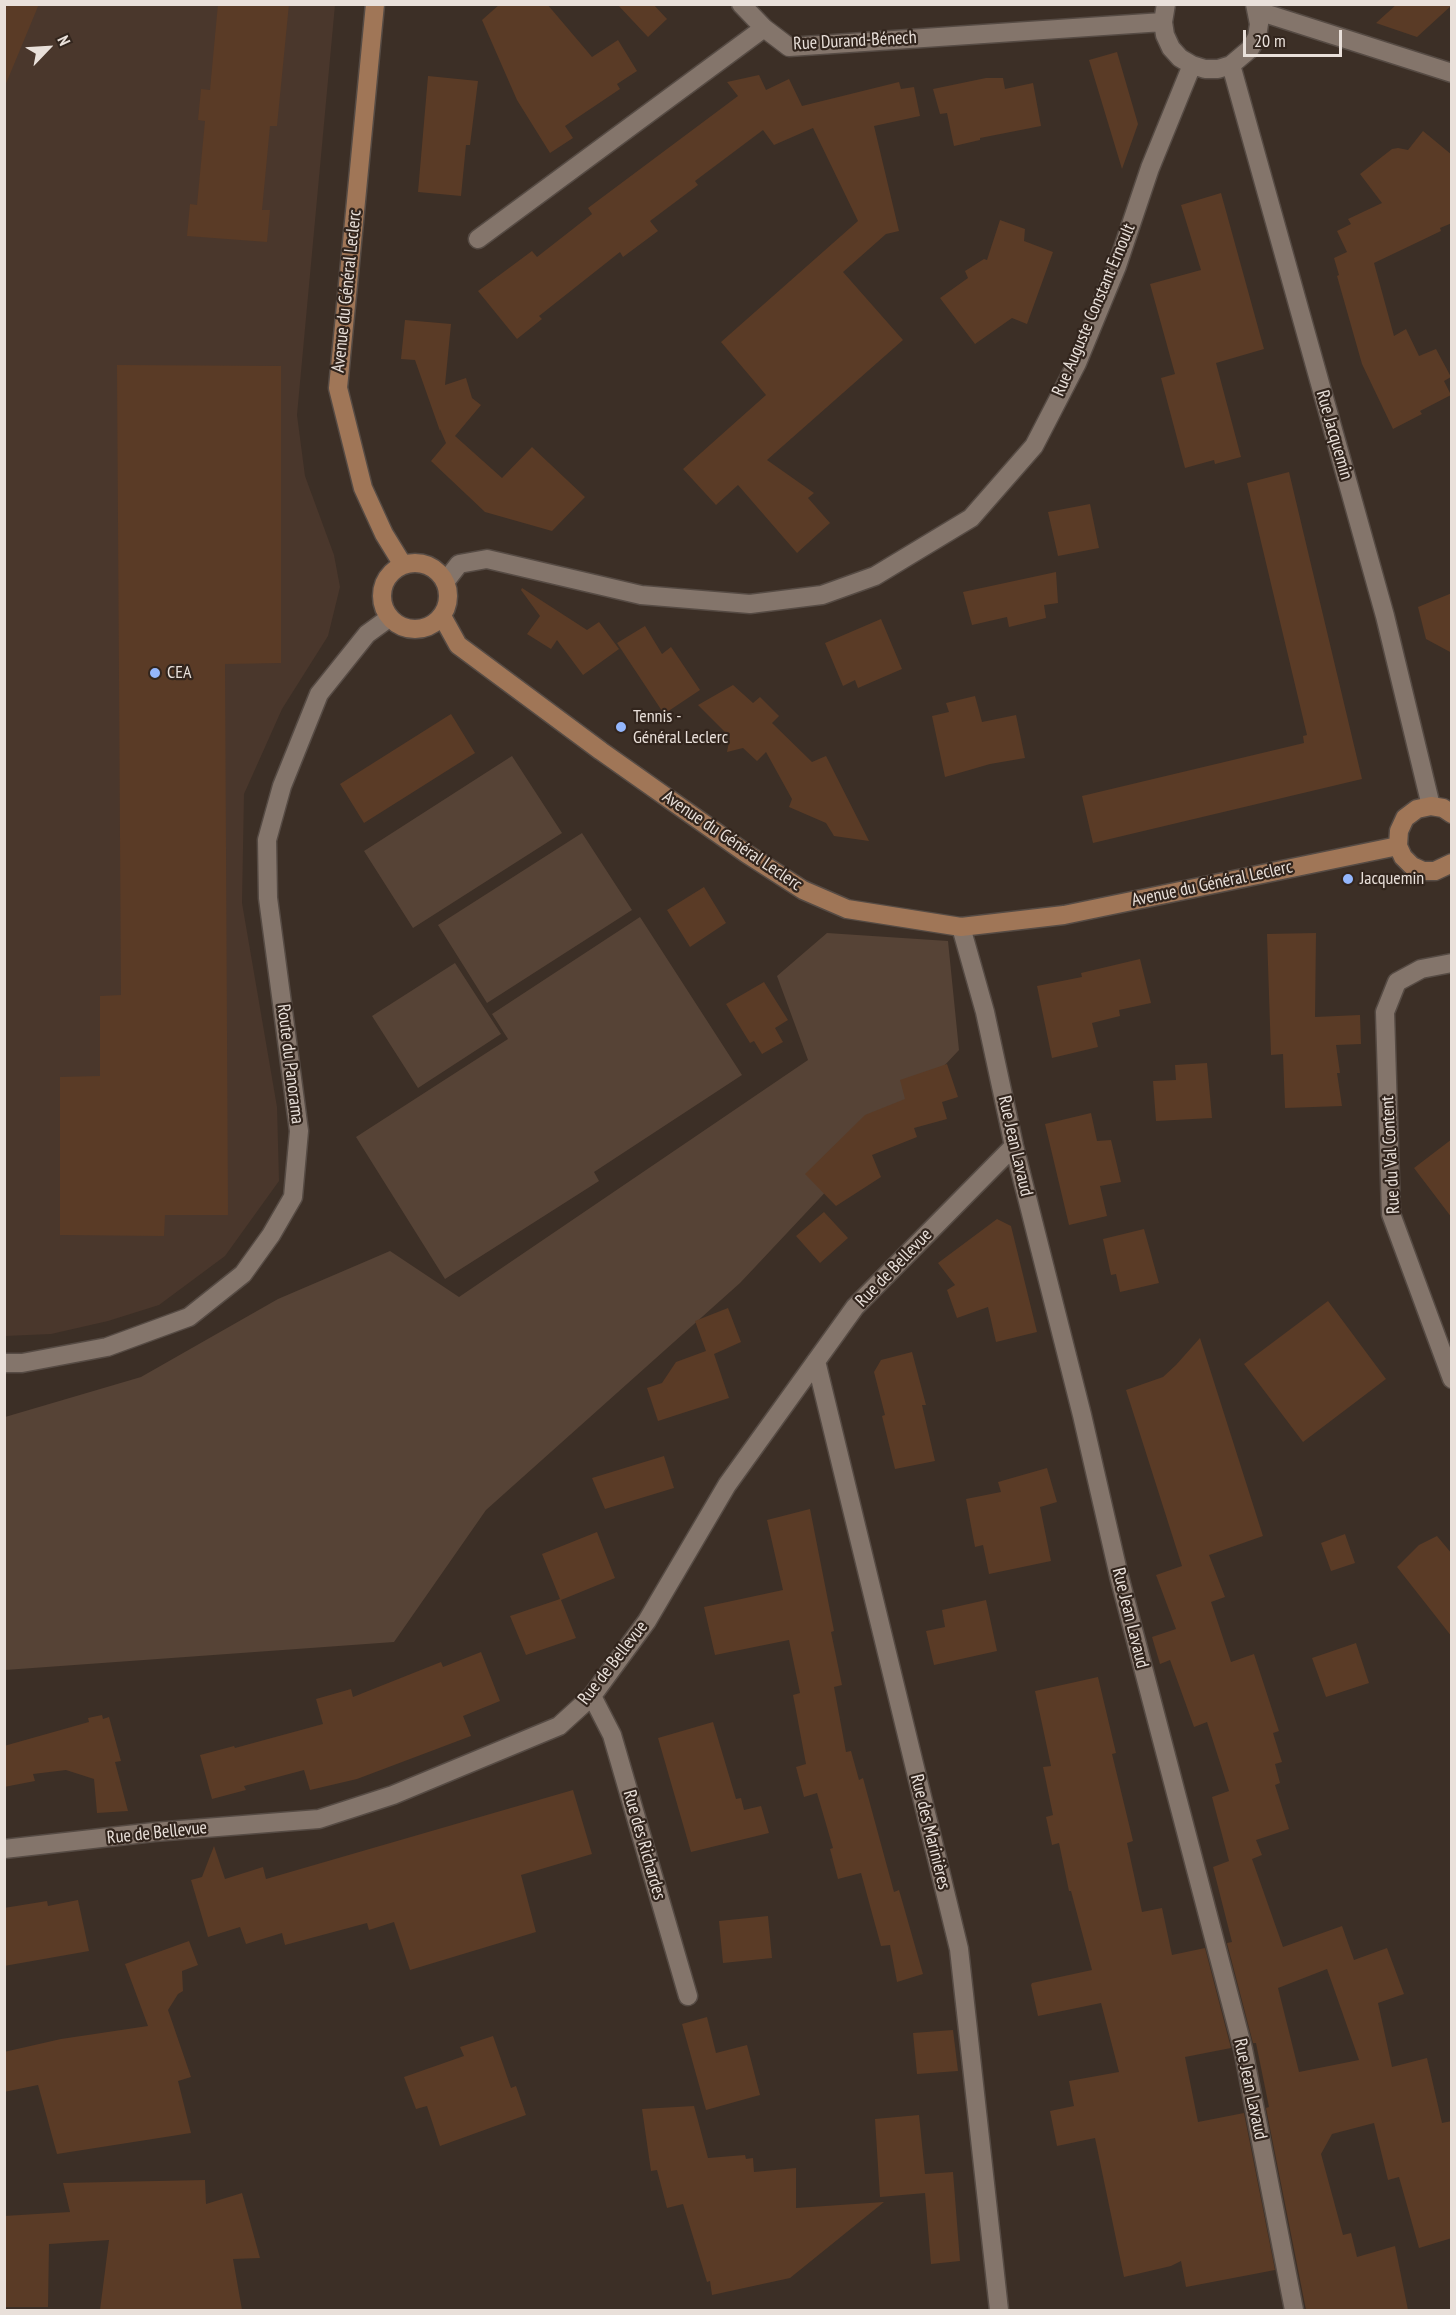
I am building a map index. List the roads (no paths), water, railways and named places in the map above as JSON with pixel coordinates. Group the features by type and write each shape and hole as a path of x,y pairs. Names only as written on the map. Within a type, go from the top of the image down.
{"street":[{"name":"Avenue du Général Leclerc","path":"375,4 338,388 363,488 384,534 403,565"},
{"name":"Rue Durand-Bénech","path":"741,4 764,28 789,47 1165,13"},
{"path":"1165,13 1165,35 1171,48 1180,58 1192,65 1211,69 1231,65 1250,49 1257,37 1259,24 1257,8 1452,74"},
{"path":"478,239 764,28"},
{"name":"Rue Auguste Constant Ernoult","path":"445,582 459,564 487,560 641,595 750,604 822,595 875,576 971,518 1034,446 1077,363 1117,266 1154,157 1192,65"},
{"name":"Rue Jacquemin","path":"1231,65 1385,616 1431,806"},
{"path":"413,563 432,567 445,582 448,600 442,616 426,628 406,628 389,618 384,609 383,588 387,578 403,565 413,563"},
{"name":"Avenue du Général Leclerc","path":"442,616 458,645 747,854 803,890 847,909 961,927 1064,915 1398,846"},
{"name":"Route du Panorama","path":"4,1363 22,1363 106,1347 189,1317 243,1274 293,1197 299,1131 268,898 267,840 282,786 319,694 367,633 389,618"},
{"path":"1452,814 1443,808 1431,806 1417,809 1405,818 1399,831 1398,846 1403,857 1412,866 1423,871 1435,871 1452,863"},
{"name":"Rue Jean Lavaud","path":"961,927 985,1012 1014,1146 1079,1404 1119,1576 1243,2049 1294,2310"},
{"name":"Rue du Val Content","path":"1452,963 1421,969 1397,982 1385,1012 1391,1214 1452,1379"},
{"name":"Rue de Bellevue","path":"4,1849 154,1832 319,1819 393,1795 559,1726 592,1696 647,1621 727,1485 855,1307 1014,1146"},
{"name":"Rue des Marinières","path":"816,1361 959,1949 999,2310"},
{"name":"Rue des Richardes","path":"592,1696 612,1735 688,1996"}],"place":[{"name":"CEA","path":"155,673"},
{"name":"Tennis - Général Leclerc","path":"621,727"},
{"name":"Jacquemin","path":"1348,879"}]}
